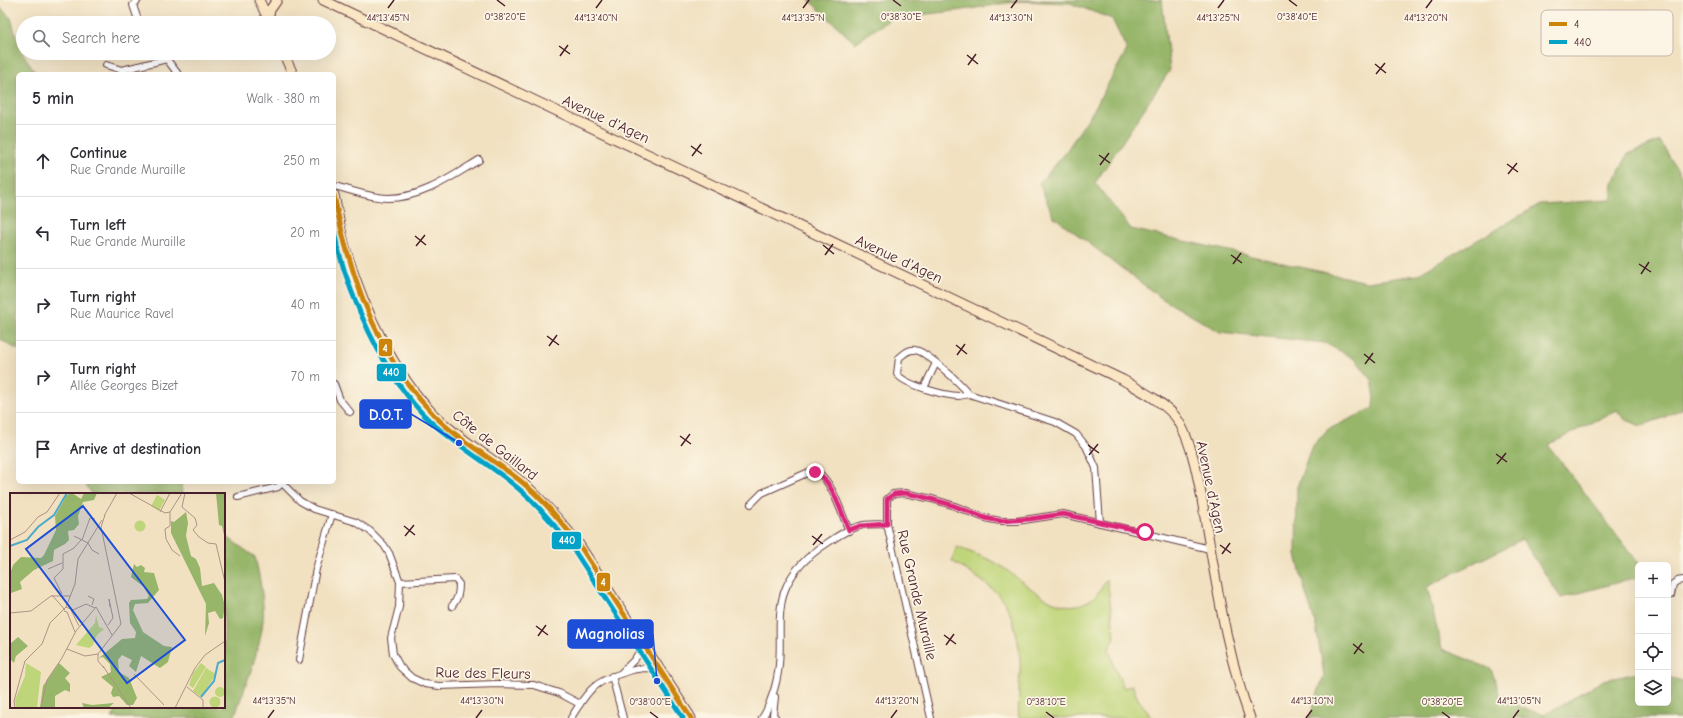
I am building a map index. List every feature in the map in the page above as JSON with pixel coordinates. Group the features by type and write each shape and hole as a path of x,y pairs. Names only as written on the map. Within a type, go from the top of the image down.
{"main road":[{"path":"259,0 266,16"},
{"path":"264,0 268,16"},
{"path":"270,16 270,10 277,0"},
{"name":"Avenue d'Agen","path":"323,0 1123,380 1169,410 1180,425 1192,456 1226,634 1241,694 1250,718"},
{"path":"287,60 292,72"},
{"name":"Côte de Gaillard","path":"336,203 347,255 363,300 384,343 406,380 433,414 484,456 523,482 561,522 578,543 691,718"}],"street":[{"path":"136,16 131,3 138,0"},
{"path":"106,65 122,70 163,60"},
{"path":"168,60 177,72"},
{"path":"336,187 371,196 388,198 412,195 436,185 479,160"},
{"path":"969,394 963,386 936,363 916,350 907,351 899,358 896,368 897,374 906,382 924,388 959,396 969,394 1055,422 1076,434 1086,446 1096,468 1100,523"},
{"path":"924,388 936,363"},
{"path":"336,389 340,400 350,412"},
{"path":"751,504 762,493 809,472 819,473 826,480 849,530"},
{"path":"238,497 278,487 281,484"},
{"name":"Rue des Fleurs","path":"283,484 300,501 314,509 356,522 370,531 384,545 389,553 400,582 399,607 391,638 393,654 400,667 412,678 425,684 439,686 498,684 534,685 558,693 580,704"},
{"name":"Rue Grande Muraille","path":"931,718 887,524 887,499 894,494 905,493 945,503 985,518 1000,521 1030,519 1063,514 1210,549"},
{"path":"299,660 316,568 332,514"},
{"path":"776,718 773,715 773,707 778,681 780,656 780,604 783,592 797,569 811,554 828,542 849,530 860,526 887,524"},
{"path":"400,582 455,579 459,584 458,594 456,601 452,606"},
{"path":"1671,595 1673,584 1677,581 1683,580"},
{"path":"620,674 635,659 643,645"},
{"path":"571,718 595,685 612,676 645,667 660,670"},
{"path":"612,676 623,718"},
{"path":"762,718 768,708 778,681"}],"green space":[{"path":"809,0 1162,0 1170,70 1095,183 1131,229 1367,282 1417,275 1540,204 1611,200 1613,184 1628,154 1660,141 1683,179 1683,408 1641,426 1624,419 1617,410 1548,445 1638,562 1635,562 1635,578 1561,598 1522,539 1427,587 1442,649 1491,669 1500,694 1520,707 1544,715 1604,680 1635,674 1635,706 1671,706 1671,678 1683,681 1683,718 1306,718 1310,716 1324,675 1316,626 1296,555 1297,487 1311,448 1327,430 1373,408 1374,391 1372,380 1355,359 1325,343 1220,332 1161,298 1053,216 1039,183 1063,156 1093,111 1127,50 1112,19 1070,3 1019,1 963,10 892,18 855,43"},
{"path":"0,7 11,18 16,36 16,60 27,60 35,72 16,72 16,349 0,339"},
{"path":"85,484 181,484 182,493 91,493"},
{"path":"225,536 255,557 260,580 263,621 259,645 234,718 112,718 118,708 225,708"},
{"path":"957,547 994,562 1040,594 1052,601 1065,605 1077,605 1090,600 1098,593 1107,579 1115,638 1109,649 1115,669 1124,688 1132,685 1138,699 1152,718 1019,718 1018,704 1020,659 1017,638 1011,616 1001,597 981,580 952,561"}],"transit line":[{"name":"4","path":"336,205 357,284 381,340 396,367 414,392 444,425 523,483 559,519 578,543 691,718"},
{"name":"440","path":"336,240 348,281 358,307 370,333 397,382 413,403 430,421 519,489 553,524 572,547 683,718"}],"place":[{"name":"D.O.T.","path":"459,443"},
{"name":"Magnolias","path":"657,681"}],"route":[{"path":"815,472 819,473 826,480 849,530 860,526 887,524 887,499 889,496 894,494 905,493 932,499 985,518 1000,521 1016,521 1063,514 1145,532"}]}
